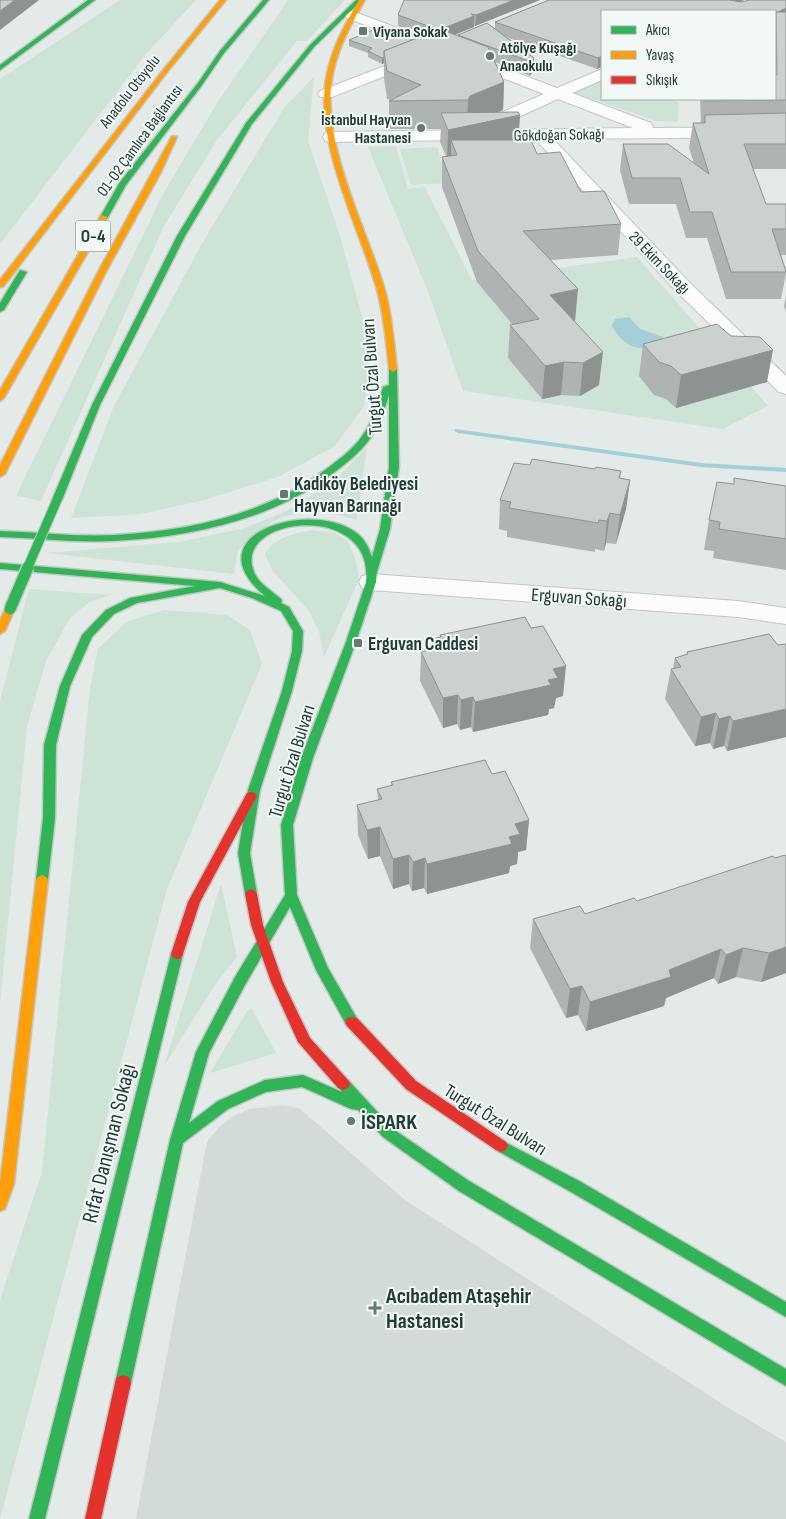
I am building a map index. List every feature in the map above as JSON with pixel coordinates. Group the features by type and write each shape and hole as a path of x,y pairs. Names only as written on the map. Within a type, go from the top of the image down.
{"main road":[{"path":"0,68 92,0"},
{"name":"Anadolu Otoyolu","path":"64,205 149,91 223,0"},
{"name":"O-4","path":"200,84 222,52 266,0"},
{"path":"0,631 96,405 181,236 249,122 312,46 360,0"},
{"name":"Turgut Özal Bulvarı","path":"360,0 333,58 326,94 332,137 355,219 381,290 392,368 394,467 385,529 371,577 351,642 307,758 287,825 291,895 322,970 352,1024 411,1085 490,1140 576,1187 786,1310"},
{"path":"0,474 103,270 156,174 200,84"},
{"name":"O1-O2 Çamlıca Bağlantısı","path":"0,398 123,184 200,84"},
{"path":"0,285 64,205"},
{"name":"O-4","path":"0,310 64,205"},
{"path":"0,534 113,538 171,532 224,521 298,494 338,467 367,436 383,403 392,368"},
{"name":"Turgut Özal Bulvarı","path":"371,577 364,546 347,529 333,524 301,521 284,523 268,530 253,541 245,558 247,570 285,609 298,631 297,652 288,691 254,790 244,853 257,925 277,982 305,1042 388,1133 464,1186 786,1378"},
{"path":"0,566 220,585 256,596 285,609"},
{"path":"0,1204 7,1184 49,818 50,745 65,686 87,635 110,612 134,600 220,585"},
{"name":"Rıfat Danışman Sokağı","path":"37,1519 171,972 194,902 254,790"},
{"path":"93,1519 177,1140 203,1052 240,981 291,895"},
{"path":"177,1140 222,1105 265,1086 303,1081 367,1110"}],"street":[{"path":"352,15 658,132"},
{"path":"326,94 458,42"},
{"path":"461,136 561,94 601,74"},
{"name":"Gökdoğan Sokağı","path":"332,137 461,136 538,133 786,132"},
{"name":"29 Ekim Sokağı","path":"538,133 682,287 786,388"},
{"name":"Erguvan Sokağı","path":"371,577 720,608 786,616"}],"shaded area":[{"name":"Acıbadem Ataşehir Hastanesi","path":"282,1105 299,1108 405,1200 727,1407 786,1442 786,1519 136,1519 207,1142 218,1128 232,1117 249,1109"}],"green space":[{"path":"120,0 196,0 146,54 0,244 0,79"},
{"path":"288,0 345,0 307,41 297,41 217,140 164,226 41,501 16,496 163,194 217,103"},
{"path":"314,77 308,141 340,236 371,350 364,406 335,446 278,477 201,501 141,514 71,518 114,406 204,240 284,108"},
{"path":"601,80 601,100 672,100 679,102 678,122 656,121 575,93"},
{"path":"396,146 408,189 425,187 472,280 637,257 768,406 723,429 463,391 427,289 368,147"},
{"path":"437,147 449,183 411,185 400,149"},
{"path":"367,447 357,520 339,515 310,513 290,515 276,520 238,550 234,574 47,553 179,542 241,529 285,512 334,481"},
{"path":"311,530 335,533 347,541 355,558 359,579 324,657 319,631 309,611 272,570 265,554 279,540"},
{"path":"29,589 111,595 89,602 70,618 46,661 27,726 0,1004 0,701"},
{"path":"164,610 227,615 250,630 262,664 167,889 0,1519 0,1300 42,1172 90,688 98,649 126,622"},
{"path":"221,884 237,957 216,983 164,1066"},
{"path":"251,1007 276,1053 210,1073 246,1013"}],"water":[{"path":"629,317 640,329 663,337 665,345 642,348 628,344 617,334 612,326 615,319"}],"building":[{"path":"0,0 15,0 0,11"},
{"path":"404,0 514,0 476,15 471,14 474,16 439,30 398,15"},
{"path":"549,0 729,0 741,2 750,0 786,0 786,8 778,12 776,10 601,10 601,56 598,58 495,22"},
{"path":"776,12 786,12 786,100 704,101 776,100"},
{"path":"487,23 534,58 531,62 458,35"},
{"path":"380,27 413,40 384,51 384,57 382,58 368,51 372,48 349,40"},
{"path":"440,29 488,47 504,82 470,96 468,100 389,101 421,85 387,71 384,51"},
{"path":"518,112 520,115 448,130 441,113"},
{"path":"786,113 786,144 744,144 766,204 786,204 786,229 772,229 786,272 731,272 712,212 690,212 680,178 632,178 623,144 668,144 709,174 693,123 705,123 705,115"},
{"path":"451,140 531,140 537,154 560,152 581,192 604,191 621,224 523,231 578,289 550,295 603,352 583,363 564,362 545,366 510,325 539,319 478,251 442,157 457,155"},
{"path":"717,324 731,336 760,337 773,350 681,375 671,366 659,362 643,344"},
{"path":"532,459 621,471 619,478 630,480 620,515 610,513 607,521 599,520 598,523 509,508 511,502 500,500 514,463 530,465"},
{"path":"734,478 786,486 786,539 719,529 720,522 709,520 717,482 734,484"},
{"path":"525,617 531,628 543,626 566,666 553,669 558,678 548,680 551,685 475,702 473,697 461,700 458,695 443,698 421,652 432,649 428,640 441,637 440,635"},
{"path":"769,634 778,645 786,644 786,709 733,721 730,716 719,719 716,713 701,717 671,669 681,667 675,658 688,654 687,652"},
{"path":"485,760 492,774 505,771 529,820 515,824 520,834 509,837 512,844 427,864 425,858 413,862 409,855 393,859 380,827 367,830 357,805 382,799 377,789 393,785 391,782"},
{"path":"785,855 786,947 769,953 743,948 726,955 721,949 669,970 671,977 590,1002 582,986 570,989 533,919 580,906 585,914 634,898 637,901 773,856 775,858"}],"waterway":[{"path":"458,431 701,465 786,470"}],"traffic: fast":[{"path":"0,68 92,0"},
{"path":"104,217 123,184 200,84 222,52 266,0"},
{"path":"57,500 96,405 181,236 249,123 312,46 359,0"},
{"path":"0,310 23,272"},
{"path":"352,1022 322,970 291,895 287,825 307,758 351,642 371,582 372,572 385,529 394,467 393,369"},
{"path":"0,534 114,538 206,526 265,508 319,480 356,449 374,424 387,387"},
{"path":"10,609 57,500"},
{"path":"277,601 250,575 246,554 252,541 265,531 283,525 302,522 322,523 340,527 353,535 360,543 372,572"},
{"path":"0,566 220,585 256,596 285,609 298,631 297,651 287,691 254,790 244,853 251,894"},
{"path":"42,880 49,818 50,745 65,686 87,635 110,612 134,600 220,585"},
{"path":"123,1383 177,1140 203,1052 240,981 291,895"},
{"path":"37,1519 177,954"},
{"path":"177,1140 223,1105 265,1086 303,1081 356,1105"},
{"path":"343,1084 388,1133 464,1186 786,1378"},
{"path":"501,1146 576,1187 786,1310"}],"traffic: slow":[{"path":"0,285 166,70 223,0"},
{"path":"362,0 340,38 330,75 328,110 333,145 343,180 381,290 393,369"},
{"path":"0,474 103,270 156,174 174,137"},
{"path":"0,398 104,217"},
{"path":"0,631 10,609"},
{"path":"0,1204 7,1184 42,880"}],"traffic: jam":[{"path":"177,954 194,902 251,796"},
{"path":"251,894 257,925 277,982 305,1042 343,1084"},
{"path":"352,1022 411,1085 501,1146"},
{"path":"93,1519 123,1383"}],"place":[{"name":"Viyana Sokak","path":"363,31"},
{"name":"Atölye Kuşağı Anaokulu","path":"490,56"},
{"name":"İstanbul Hayvan Hastanesi","path":"421,128"},
{"name":"Kadıköy Belediyesi Hayvan Barınağı","path":"284,494"},
{"name":"Erguvan Caddesi","path":"358,643"},
{"name":"İSPARK","path":"351,1121"},
{"name":"Acıbadem Ataşehir Hastanesi","path":"375,1308"}]}
